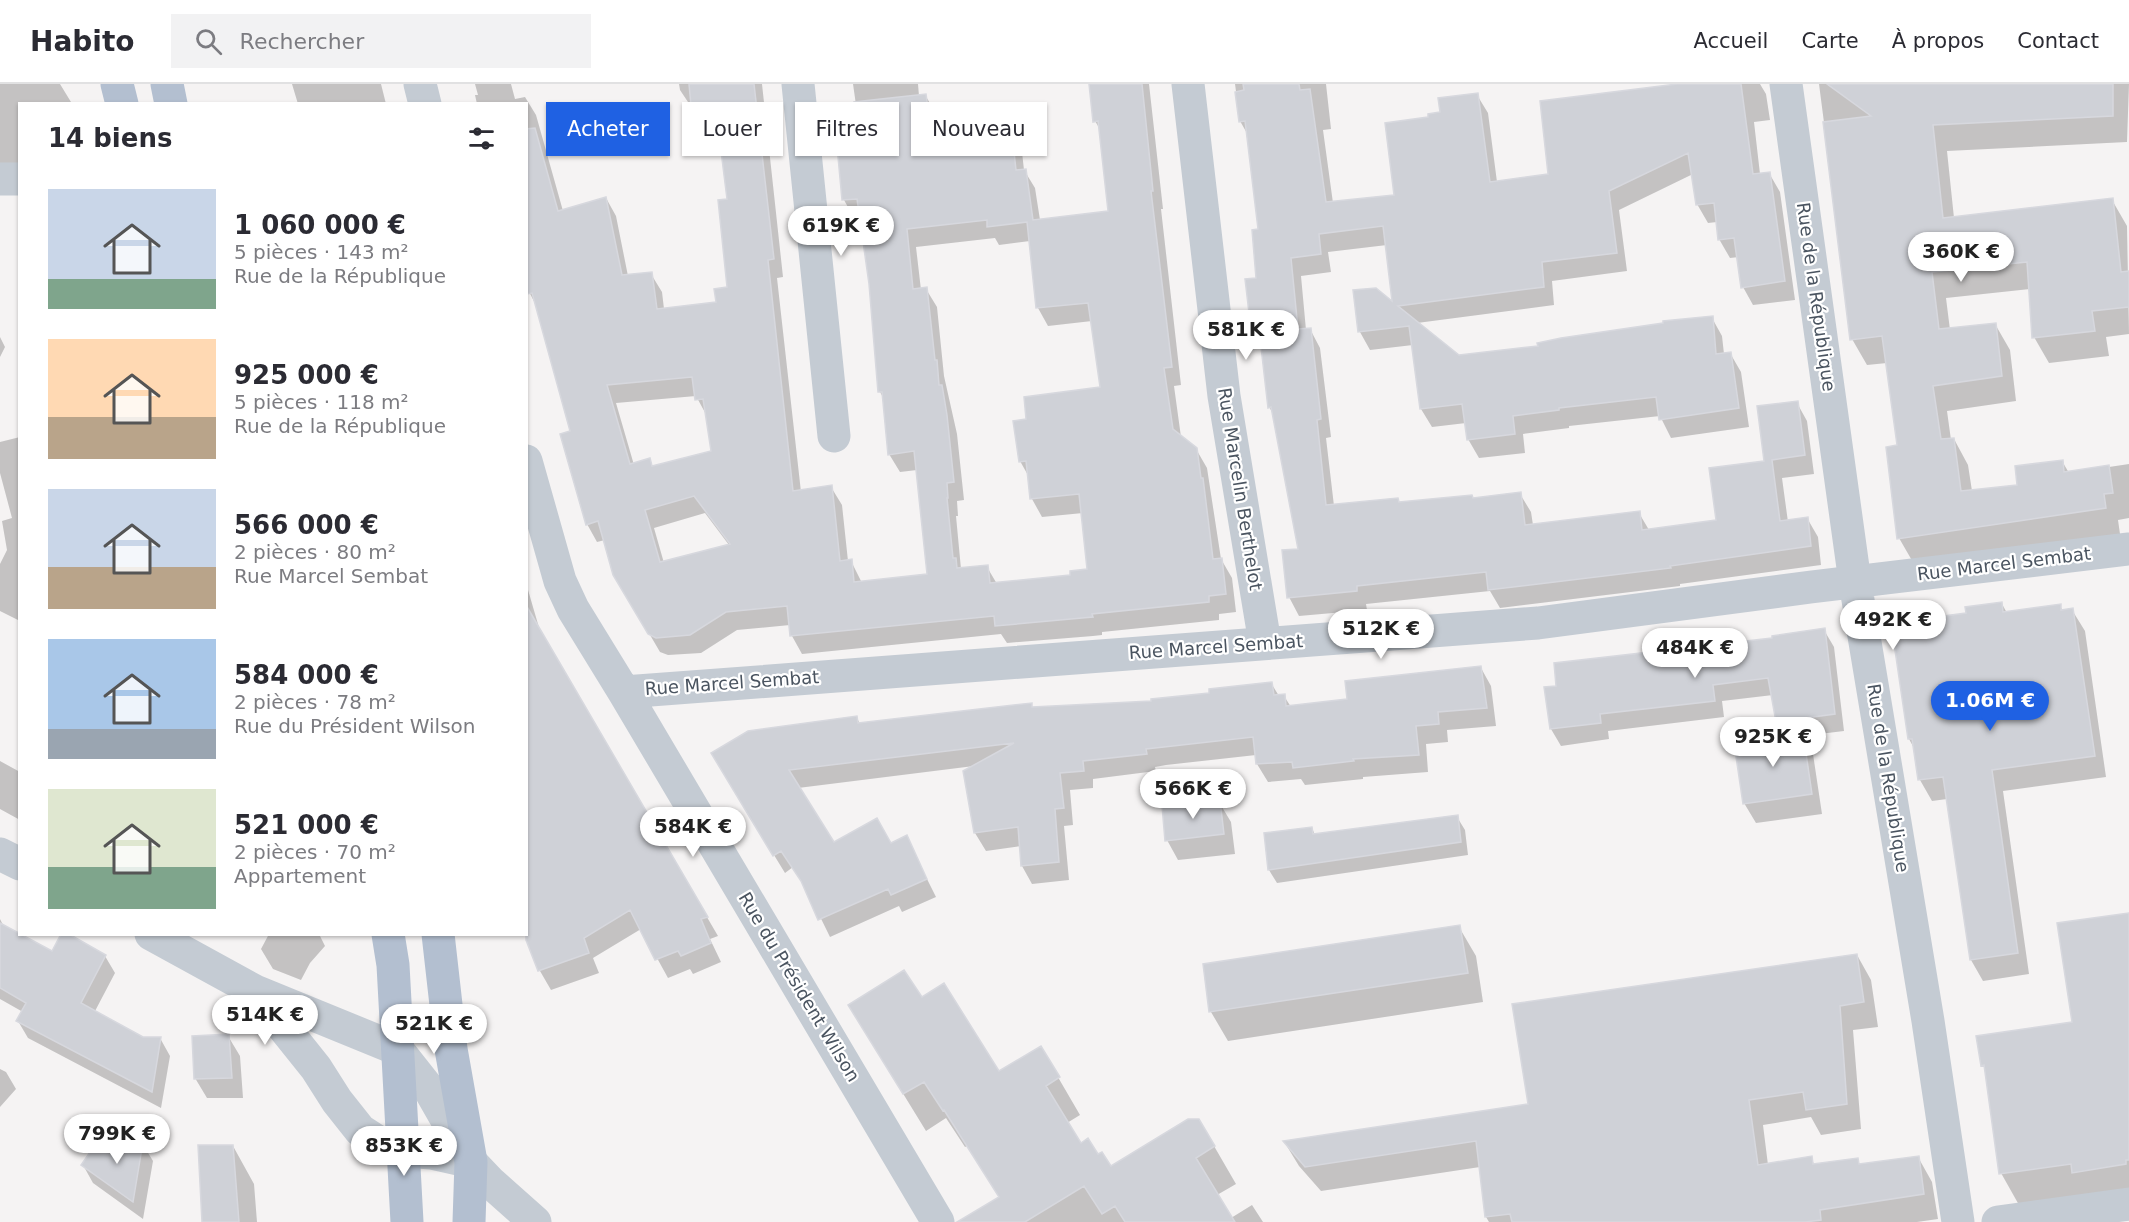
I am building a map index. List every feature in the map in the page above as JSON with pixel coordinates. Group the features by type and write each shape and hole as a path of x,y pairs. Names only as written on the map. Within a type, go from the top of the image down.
{"main road":[{"path":"117,84 122,102"},
{"path":"167,84 171,102"},
{"path":"388,936 393,965 407,1222"},
{"path":"438,936 451,1049 471,1162 469,1222"}],"street":[{"path":"420,84 424,102"},
{"path":"798,84 834,436"},
{"name":"Rue Marcelin Berthelot","path":"1188,84 1224,396 1265,643"},
{"name":"Rue de la République","path":"1786,84 1855,582 1928,1021 1958,1222"},
{"path":"0,179 18,179"},
{"name":"Rue du Président Wilson","path":"528,467 560,581 573,609 938,1222"},
{"name":"Rue Marcel Sembat","path":"624,692 1538,623 2129,549"},
{"path":"0,854 18,863"},
{"path":"155,936 255,991 397,1049 431,1092 471,1162 490,1182 536,1222"},
{"path":"255,991 316,1068 337,1101 360,1130 377,1141 404,1151 430,1153 471,1162"},
{"path":"1998,1222 2129,1204"}],"building":[{"path":"689,84 754,84 756,102 691,102"},
{"path":"1089,84 1142,84 1153,191 1151,191 1172,367 1164,368 1173,429 1197,448 1213,559 1222,558 1226,594 1209,596 1209,602 1092,614 1093,617 995,626 994,616 790,636 787,606 726,612 690,635 656,638 648,634 613,575 598,521 586,525 560,434 570,431 532,293 528,294 528,129 535,128 558,211 606,197 622,275 652,272 657,309 716,302 714,289 727,287 718,200 727,199 722,156 762,156 774,259 768,260 793,491 832,485 840,561 852,559 854,582 927,574 914,451 888,455 882,392 878,392 869,284 857,199 842,200 838,156 899,156 899,102 854,102 926,94 927,102 911,102 911,156 1014,156 1016,170 1026,169 1033,220 1108,211 1098,121 1093,122","holes":["987,220 987,227 1027,222 1036,308 1088,303 1100,387 1024,397 1026,419 1013,421 1019,462 1026,461 1030,499 1079,494 1087,569 1070,571 1070,575 990,583 988,565 957,568 956,558 953,558 947,483 954,482 947,415 942,385 939,385 937,360 935,360 927,287 913,289 907,229","692,377 695,400 703,399 711,451 652,466 650,458 630,464 607,385","694,496 730,544 660,562 645,510"]},
{"path":"1243,84 1299,84 1300,90 1310,89 1326,202 1394,195 1385,123 1428,117 1428,114 1440,112 1438,98 1478,93 1490,182 1548,174 1540,101 1677,84 1741,84 1753,174 1770,172 1785,281 1741,288 1734,238 1718,240 1714,203 1696,205 1688,153 1609,191 1617,253 1542,262 1544,287 1398,306 1459,355 1538,346 1537,343 1561,338 1663,323 1663,321 1713,316 1716,354 1731,352 1739,408 1659,420 1656,397 1559,408 1559,410 1513,416 1515,434 1467,440 1462,404 1420,409 1409,326 1358,332 1353,290 1376,288 1392,301 1383,226 1319,234 1321,254 1291,258 1298,329 1311,328 1321,419 1317,420 1326,505 1398,498 1399,502 1472,495 1473,498 1521,492 1525,525 1640,511 1642,530 1716,520 1709,468 1764,461 1757,406 1798,401 1805,455 1772,460 1780,521 1808,517 1811,546 1670,566 1671,568 1488,590 1486,572 1357,586 1357,591 1287,598 1282,550 1298,549 1271,407 1268,408 1257,312 1249,313 1245,279 1256,278 1252,230 1258,229 1245,121 1239,122 1235,92 1244,90"},
{"path":"1827,84 2113,84 2113,116 1933,125 1943,218 2113,198 2121,272 2129,271 2129,307 2092,311 2095,331 2032,338 2027,262 1932,272 1939,329 1996,323 2002,376 1933,386 1941,439 1954,438 1961,491 2017,485 2015,466 2063,460 2064,472 2109,465 2113,493 2104,494 2106,508 1897,539 1886,447 1897,445 1882,336 1850,340 1823,122 1871,116"},
{"path":"2002,602 2003,612 2061,604 2061,610 2073,608 2095,756 1992,770 2018,953 1970,960 1943,777 1918,780 1912,739 1908,739 1891,623 1966,613 1965,607"},
{"path":"528,608 708,917 701,919 711,943 681,956 678,951 655,960 630,910 584,938 589,953 538,971 526,940 528,936"},
{"path":"1825,628 1835,714 1776,722 1768,678 1713,685 1715,701 1600,714 1601,723 1550,729 1544,687 1556,686 1554,663 1772,638 1772,636"},
{"path":"1481,666 1487,708 1438,712 1439,724 1416,726 1419,755 1353,759 1354,761 1293,768 1292,762 1256,764 1253,737 1146,749 1147,754 1083,761 1084,771 1060,773 1064,808 1055,809 1059,862 1021,866 1018,827 974,833 963,771 1014,743 789,770 834,842 877,818 891,843 907,835 927,879 891,895 888,889 818,920 801,881 781,851 773,856 711,753 748,731 857,716 858,723 1032,703 1032,707 1151,701 1151,699 1209,693 1209,689 1272,682 1274,695 1285,694 1286,706 1347,699 1345,681"},
{"path":"1803,733 1812,794 1743,804 1734,743"},
{"path":"1220,800 1224,834 1165,841 1162,806"},
{"path":"1458,815 1461,842 1268,870 1264,833 1312,827 1313,834"},
{"path":"2129,913 2129,1160 2126,1160 2126,1164 2072,1173 2071,1164 1999,1174 1984,1065 1981,1066 1976,1036 2072,1022 2057,923"},
{"path":"0,923 18,933 18,936 24,936 52,951 60,936 73,936 106,955 81,1003 143,1037 161,1037 152,1092 16,1021 26,1003 0,988"},
{"path":"1460,925 1468,973 1209,1012 1203,964"},
{"path":"1857,954 1864,1002 1840,1006 1847,1104 1806,1110 1803,1092 1749,1100 1758,1165 1812,1156 1813,1164 1858,1158 1859,1164 1919,1156 1924,1194 1820,1210 1821,1220 1805,1222 1512,1222 1510,1214 1485,1217 1476,1141 1305,1167 1283,1141 1528,1104 1512,1004"},
{"path":"904,970 922,997 944,983 999,1071 1041,1046 1060,1077 1046,1086 1081,1143 1088,1138 1098,1154 1102,1152 1111,1166 1188,1119 1199,1119 1215,1146 1196,1158 1235,1222 1125,1222 1115,1206 1102,1214 1084,1186 1025,1222 957,1222 999,1197 924,1082 903,1094 848,1005"},
{"path":"229,1034 232,1078 194,1079 192,1036"},
{"path":"116,1138 143,1142 133,1202 81,1165 97,1142 110,1151"},
{"path":"198,1145 233,1145 239,1222 202,1222"}]}
